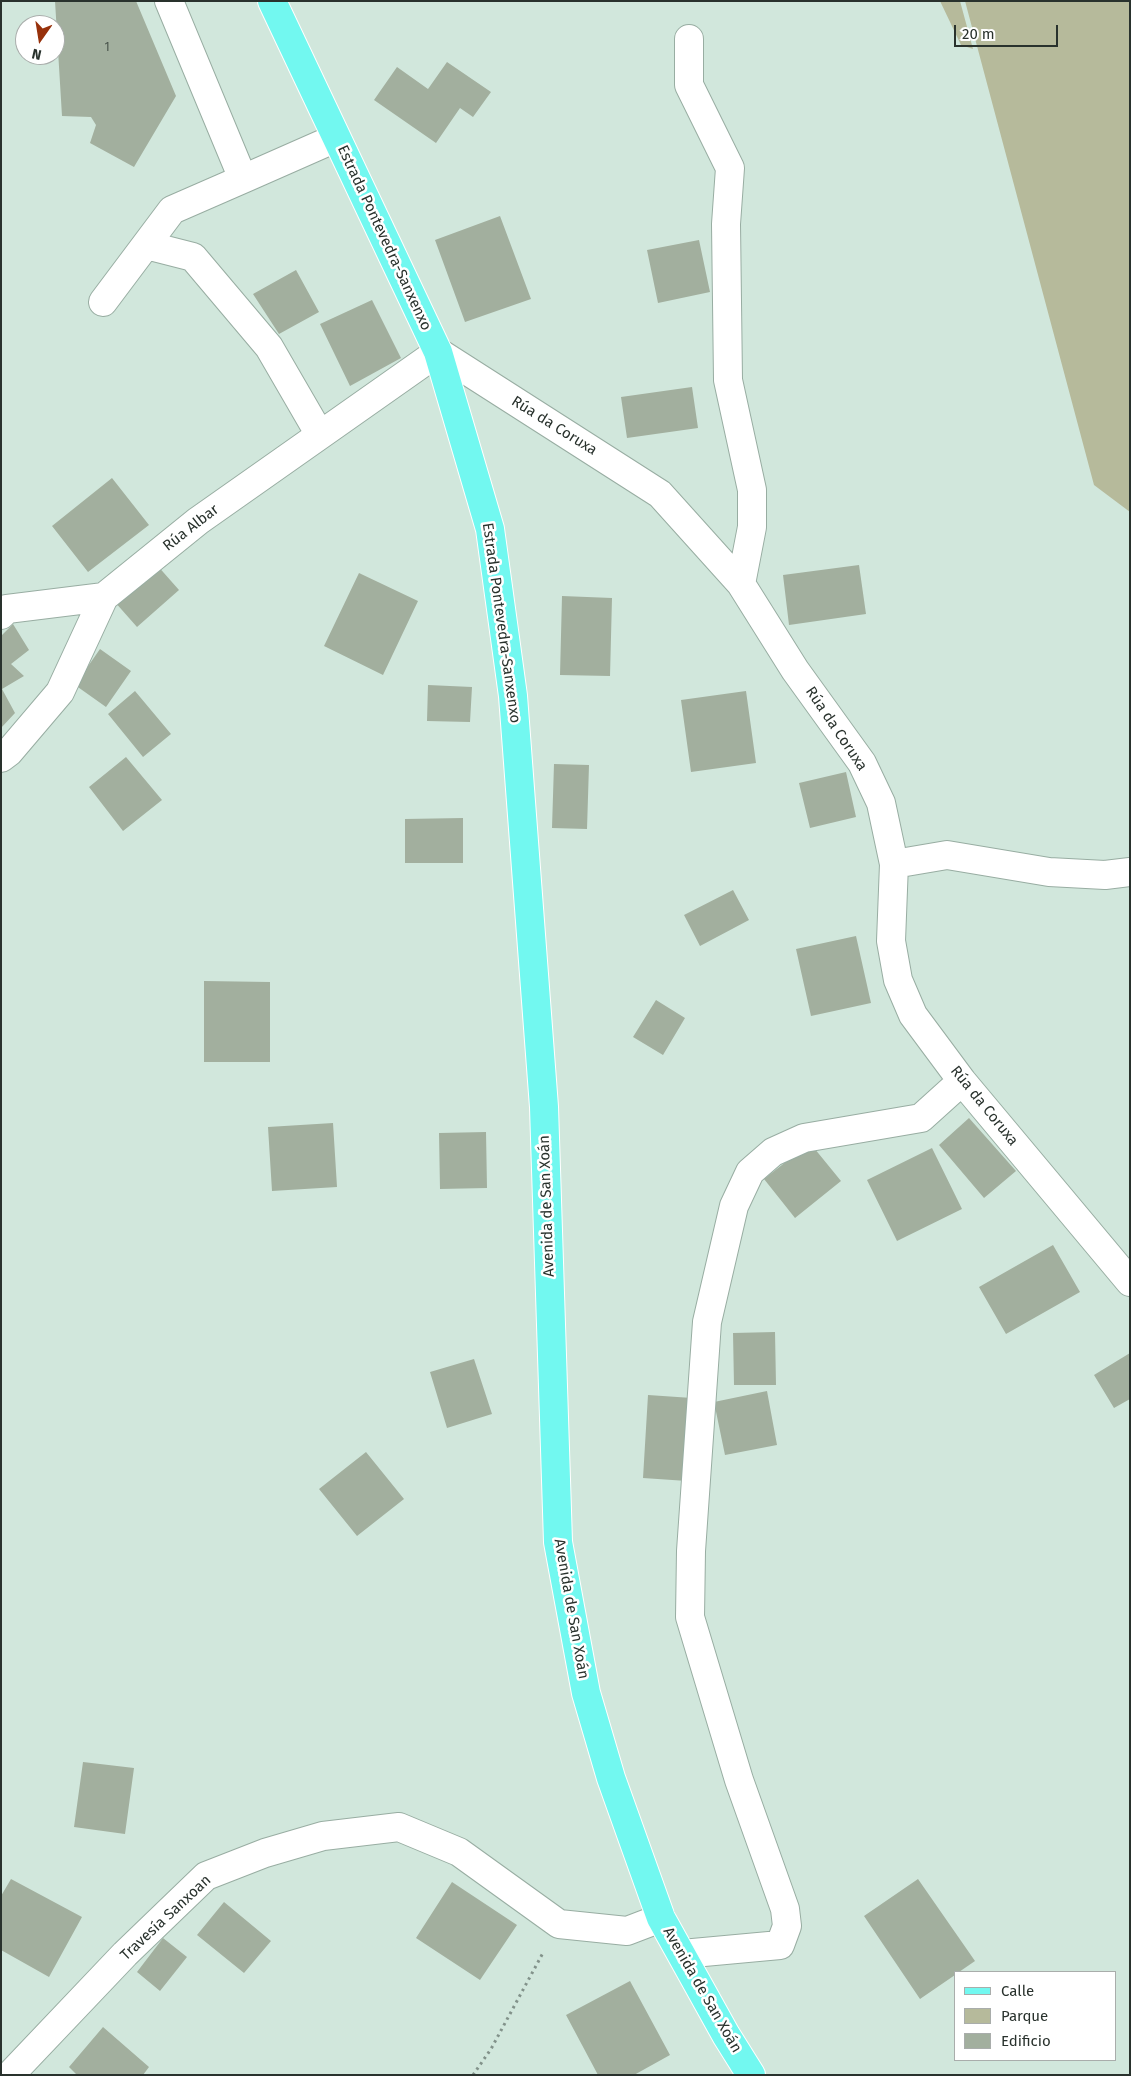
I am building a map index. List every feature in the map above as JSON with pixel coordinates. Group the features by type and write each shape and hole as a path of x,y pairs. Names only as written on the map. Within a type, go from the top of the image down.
{"main road":[{"name":"Estrada Pontevedra-Sanxenxo","path":"272,1 438,352 490,528 513,696 544,1107"},
{"name":"Avenida de San Xoán","path":"544,1107 558,1542 586,1693 611,1778 661,1918 726,2035 751,2075"}],"street":[{"path":"169,1 174,9 243,179"},
{"path":"689,39 689,85 730,168 726,224 728,380 752,490 752,527 741,584"},
{"path":"103,302 172,210 336,138"},
{"path":"146,245 193,257 269,347 320,435"},
{"name":"Rúa da Coruxa","path":"438,352 660,494 741,584 796,670 862,763 881,802 894,864 891,941 898,980 913,1015 962,1081 1130,1282"},
{"name":"Rúa Albar","path":"1,758 9,752 60,692 104,597 198,521 438,352"},
{"path":"1,615 7,609 104,597"},
{"path":"894,864 947,855 1049,872 1105,875 1130,872"},
{"path":"682,1954 780,1945 787,1926 785,1909 741,1788 690,1617 690,1552 707,1322 734,1206 750,1172 773,1152 804,1138 921,1118 962,1081"},
{"name":"Travesía Sanxoan","path":"10,2075 125,1954 206,1876 265,1853 323,1836 399,1827 459,1852 559,1924"},
{"path":"559,1924 627,1930 661,1918"}],"path":[{"path":"473,2075 491,2049 559,1924"}],"green space":[{"path":"940,1 960,1 973,49 961,45"},
{"path":"965,1 1130,1 1130,512 1094,485"}],"building":[{"path":"55,1 136,1 176,96 134,167 90,143 96,125 91,117 62,116 59,65 65,65 65,15 56,15"},
{"path":"447,62 491,92 473,117 460,108 436,143 374,100 397,67 428,89"},
{"path":"500,216 531,299 465,322 435,240"},
{"path":"699,240 710,292 658,303 647,250"},
{"path":"296,270 319,312 279,334 253,294"},
{"path":"372,300 401,358 350,386 320,324"},
{"path":"692,387 698,428 627,438 621,397"},
{"path":"112,478 149,525 88,572 52,526"},
{"path":"156,564 179,590 137,627 114,601"},
{"path":"859,565 866,614 789,625 783,575"},
{"path":"359,573 418,601 383,675 324,646"},
{"path":"562,596 612,598 610,676 560,675"},
{"path":"13,624 29,650 11,664 24,676 2,689 15,713 1,728 1,636"},
{"path":"100,649 131,671 106,707 75,685"},
{"path":"428,685 472,687 470,722 427,721"},
{"path":"135,691 171,734 143,757 108,714"},
{"path":"746,691 756,763 691,772 681,700"},
{"path":"126,757 162,800 123,831 89,787"},
{"path":"554,764 589,765 587,829 552,828"},
{"path":"846,772 856,817 810,828 799,783"},
{"path":"463,818 463,863 405,863 405,819"},
{"path":"733,890 749,920 700,946 684,915"},
{"path":"856,936 871,1003 811,1016 796,949"},
{"path":"204,981 270,982 270,1062 204,1062"},
{"path":"656,1000 685,1018 663,1055 633,1037"},
{"path":"969,1118 1016,1171 984,1198 939,1145"},
{"path":"333,1123 337,1187 272,1191 268,1127"},
{"path":"486,1132 487,1188 440,1189 439,1133"},
{"path":"810,1143 841,1181 795,1218 764,1179"},
{"path":"932,1148 962,1209 897,1241 867,1180"},
{"path":"1053,1245 1080,1292 1006,1334 979,1287"},
{"path":"775,1332 776,1385 734,1385 733,1333"},
{"path":"1130,1353 1130,1399 1114,1408 1094,1375"},
{"path":"474,1359 492,1414 447,1428 430,1372"},
{"path":"767,1391 777,1445 725,1455 714,1402"},
{"path":"648,1395 692,1398 687,1481 643,1478"},
{"path":"366,1452 404,1499 357,1536 319,1489"},
{"path":"83,1762 134,1768 125,1834 74,1827"},
{"path":"11,1879 82,1917 49,1977 1,1950 1,1896"},
{"path":"918,1879 975,1961 960,1971 954,1971 954,1976 920,1999 864,1916"},
{"path":"452,1882 517,1925 480,1980 416,1938"},
{"path":"224,1902 271,1941 244,1973 197,1935"},
{"path":"163,1938 187,1957 160,1991 137,1972"},
{"path":"630,1981 670,2055 634,2075 598,2075 566,2015"},
{"path":"103,2027 149,2067 143,2075 77,2075 69,2067"}]}
